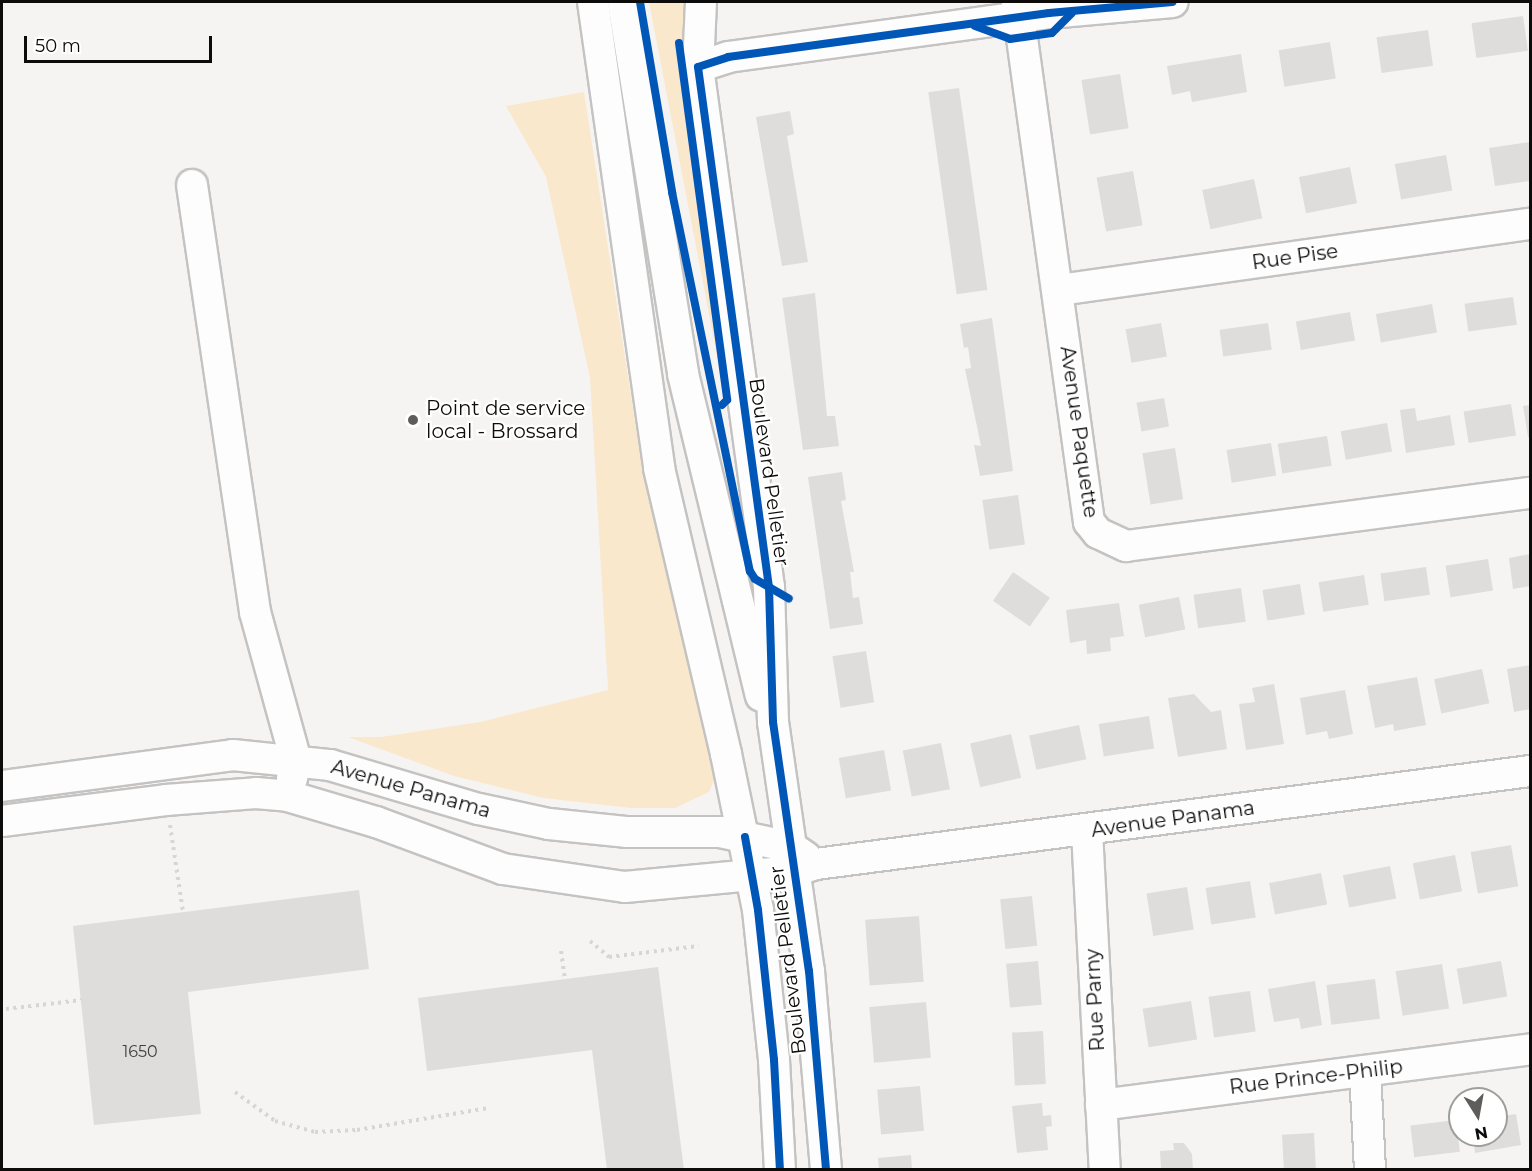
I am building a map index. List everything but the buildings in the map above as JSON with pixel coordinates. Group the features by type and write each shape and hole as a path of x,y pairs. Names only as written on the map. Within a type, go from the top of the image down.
{"street":[{"name":"Boulevard Pelletier","path":"593,2 659,468 745,837 752,876 774,1060 780,1170"},
{"name":"Boulevard Pelletier","path":"622,2 682,374 738,613 777,754 800,861 826,1170"},
{"name":"Boulevard Pelletier","path":"701,2 698,67 769,587 777,754"},
{"path":"698,67 728,57 1018,9 1173,2"},
{"name":"Avenue Paquette","path":"1018,9 1059,290 1089,522 1109,542 1126,546 1530,493"},
{"path":"192,185 255,612 296,761 288,796"},
{"name":"Rue Pise","path":"1059,290 1530,224"},
{"name":"Avenue Panama","path":"2,786 233,756 296,761 330,765 479,809 549,824 626,832 720,832 745,837 800,861"},
{"name":"Avenue Panama","path":"2,820 166,800 256,794 288,796 376,822 503,869 535,876 625,887 752,876 800,861 1087,831 1530,771"},
{"name":"Rue Parny","path":"1087,831 1105,1170"},
{"name":"Rue Prince-Philip","path":"1101,1105 1530,1049"},
{"path":"1365,1071 1370,1170"}],"path":[{"path":"170,822 183,912"},
{"path":"590,941 609,957 698,946"},
{"path":"561,951 565,979"},
{"path":"6,1009 81,1000"},
{"path":"235,1092 275,1121 315,1132 357,1130 488,1108"}],"shaded area":[{"path":"649,2 690,2 685,64 713,296 751,511 747,512"},
{"path":"584,92 640,454 715,778 709,792 675,808 631,808 543,798 454,776 348,737 381,737 480,722 608,690 590,378 546,177 506,106"}],"cycle path":[{"path":"640,2 672,192 750,571 755,579 789,599"},
{"path":"698,67 728,57 1049,13 1173,2"},
{"path":"975,26 1010,39 1052,33 1072,13"},
{"path":"679,43 727,400 722,405"},
{"path":"698,67 769,587 773,722 809,971 826,1170"},
{"path":"745,837 758,910 774,1060 780,1170"}],"place":[{"name":"Point de service local - Brossard","path":"413,420"}]}
